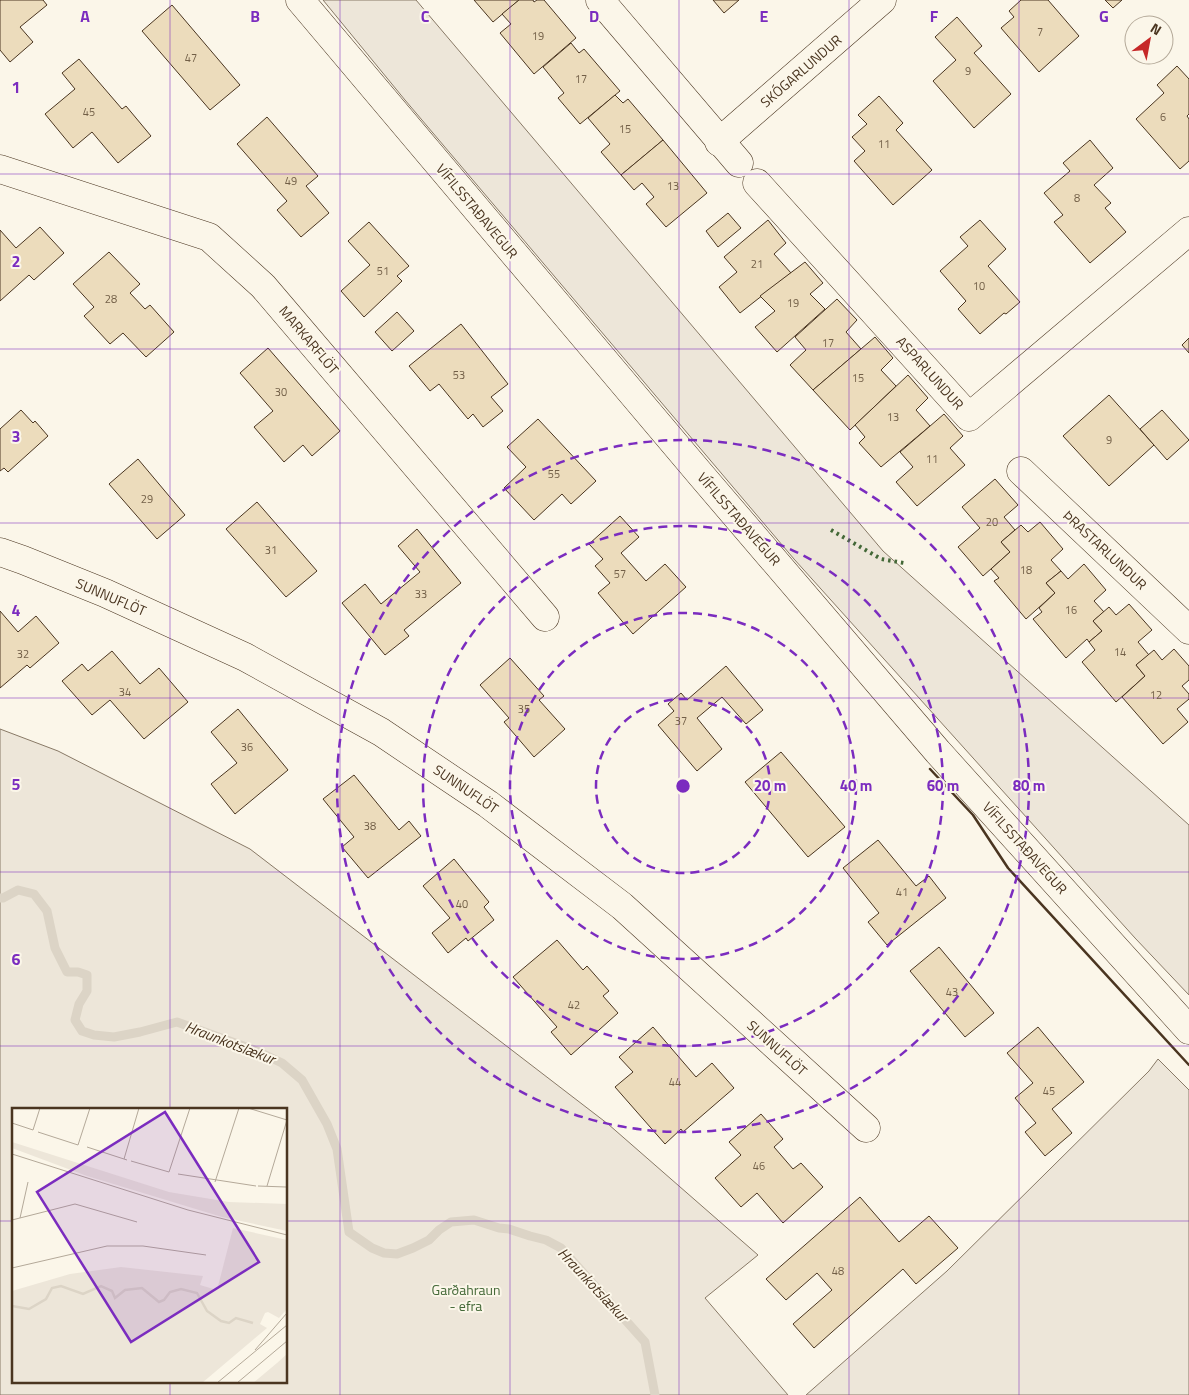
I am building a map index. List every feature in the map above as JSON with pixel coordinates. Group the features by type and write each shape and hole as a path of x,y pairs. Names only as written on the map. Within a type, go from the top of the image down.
{"street":[{"name":"VÍFILSSTAÐAVEGUR","path":"300,0 938,752 1189,1030"},
{"path":"600,0 739,163"},
{"name":"SKÓGARLUNDUR","path":"720,142 882,0"},
{"name":"MARKARFLÖT","path":"0,169 210,237 264,286 545,617"},
{"name":"ASPARLUNDUR","path":"757,183 970,417 1189,230"},
{"name":"ÞRASTARLUNDUR","path":"1021,471 1189,630"},
{"name":"SUNNUFLÖT","path":"0,552 105,593 245,657 381,732 488,804 622,906 866,1128"}],"green space":[{"path":"323,0 416,0 883,551 1189,825 1189,995 1135,938 794,559 405,100"},
{"name":"Garðahraun - efra","path":"0,729 58,751 250,849 608,1124 758,1255 705,1298 788,1395 0,1395"},
{"path":"1158,1059 1189,1090 1189,1395 806,1395 947,1271 1149,1071"}],"building":[{"path":"0,0 43,0 47,5 20,27 33,42 10,62 0,50"},
{"path":"474,0 519,0 493,22"},
{"path":"519,0 533,0 534,2 544,0 576,38 534,74 500,33 511,24 502,14"},
{"path":"713,0 739,0 724,13"},
{"path":"1021,0 1048,0 1079,36 1039,72 1001,28 1014,17 1009,11"},
{"path":"1105,0 1122,0 1113,8"},
{"path":"172,5 240,85 210,110 142,31"},
{"path":"957,17 982,46 974,53 1011,94 974,128 933,81 956,60 935,37"},
{"path":"571,43 579,53 584,49 620,91 580,124 558,98 564,93 543,67"},
{"path":"79,59 122,109 126,106 151,136 118,163 92,132 73,148 45,114 75,89 62,73"},
{"path":"1177,66 1189,79 1189,114 1187,116 1189,119 1189,161 1180,169 1136,119 1164,93 1157,85"},
{"path":"615,95 623,103 628,99 663,140 621,175 601,152 610,144 588,118"},
{"path":"879,96 903,123 896,130 932,170 893,205 854,161 865,151 852,137 867,124 858,115"},
{"path":"267,117 318,176 306,186 329,213 301,237 277,210 287,201 237,144"},
{"path":"663,140 707,193 666,227 646,204 654,197 642,183 634,190 621,175"},
{"path":"1090,140 1113,168 1094,185 1111,203 1105,208 1126,232 1090,263 1054,222 1063,215 1044,193 1070,171 1063,163"},
{"path":"728,213 741,228 718,247 706,231"},
{"path":"768,220 786,243 774,254 791,273 740,313 719,287 737,272 724,257"},
{"path":"980,220 1006,249 988,266 1020,302 980,334 958,309 966,301 940,271 968,246 960,237"},
{"path":"369,222 409,266 397,276 402,281 364,317 341,291 370,265 348,241"},
{"path":"40,227 64,253 34,280 29,275 0,301 0,230 16,248"},
{"path":"109,252 140,284 130,293 145,309 150,305 174,332 146,357 123,333 110,344 84,316 94,307 73,284"},
{"path":"805,262 823,283 810,294 825,309 777,352 755,327 775,311 760,296"},
{"path":"837,299 857,320 846,332 861,349 813,390 790,365 806,350 795,337"},
{"path":"397,312 414,331 392,351 375,332"},
{"path":"461,324 508,384 491,397 503,411 483,427 473,414 468,419 439,384 430,391 409,366"},
{"path":"875,337 893,358 881,370 896,386 850,430 813,390"},
{"path":"1189,338 1189,353 1182,345"},
{"path":"268,348 340,431 312,456 303,445 284,462 254,427 273,411 240,373"},
{"path":"908,375 928,398 916,410 930,426 881,467 859,443 865,437 855,425"},
{"path":"1109,395 1154,445 1109,486 1063,436"},
{"path":"21,410 33,423 35,421 48,436 8,472 4,468 0,471 0,429"},
{"path":"1162,410 1189,440 1167,460 1140,429"},
{"path":"944,414 963,436 950,448 965,465 917,506 896,482 913,467 900,452"},
{"path":"538,419 596,481 571,504 562,494 534,520 504,488 526,467 507,447"},
{"path":"138,459 185,515 157,539 109,484"},
{"path":"995,479 1018,505 1004,517 1015,530 1001,542 1010,552 983,576 958,547 980,528 962,507"},
{"path":"257,502 317,571 286,597 226,529"},
{"path":"620,516 639,537 621,553 646,581 665,564 686,587 633,634 598,593 610,583 595,566 603,559 589,544"},
{"path":"1040,522 1063,549 1051,560 1061,571 1046,583 1055,593 1026,619 994,581 999,578 991,569 1010,552 1001,542 1021,525 1028,532"},
{"path":"417,529 461,583 404,630 409,636 385,655 342,603 365,584 381,604 420,572 398,546"},
{"path":"1084,564 1106,590 1094,601 1104,612 1093,621 1102,631 1089,642 1087,639 1066,658 1033,619 1042,612 1039,608 1055,593 1046,583 1061,571 1068,579"},
{"path":"1129,604 1152,630 1138,642 1149,655 1136,665 1145,676 1116,702 1082,662 1095,650 1089,642 1102,631 1093,621 1109,607 1116,615"},
{"path":"0,611 18,632 36,616 59,643 30,668 27,665 0,688"},
{"path":"1174,649 1189,666 1189,680 1182,686 1189,694 1189,699 1177,709 1188,722 1163,744 1122,697 1145,676 1136,665 1154,650 1162,660"},
{"path":"112,651 140,684 159,668 188,702 144,739 110,700 92,715 62,681 82,664 88,671"},
{"path":"510,658 544,696 539,700 565,729 534,757 504,722 509,718 480,685"},
{"path":"726,666 763,710 746,724 722,697 697,718 722,749 697,771 658,725 674,711 668,704 681,693 687,700"},
{"path":"238,709 288,770 235,814 211,784 237,763 211,732"},
{"path":"781,752 845,827 808,857 745,782"},
{"path":"354,775 399,830 409,821 421,836 368,878 342,847 354,837 323,799"},
{"path":"878,840 916,886 929,876 946,898 887,945 868,922 879,913 843,868"},
{"path":"454,859 489,902 484,907 494,920 468,941 466,938 448,953 432,933 450,918 423,886"},
{"path":"557,940 583,970 587,966 609,991 603,996 618,1013 571,1055 551,1032 557,1027 513,977"},
{"path":"939,947 994,1013 965,1037 910,971"},
{"path":"653,1027 696,1077 712,1063 734,1088 683,1132 681,1129 665,1144 615,1087 633,1072 619,1057"},
{"path":"1038,1027 1084,1082 1052,1109 1072,1133 1045,1156 1025,1132 1036,1123 1015,1098 1033,1083 1007,1053"},
{"path":"761,1114 783,1139 774,1147 793,1169 801,1163 823,1187 783,1223 757,1193 741,1207 715,1178 741,1155 729,1142"},
{"path":"860,1197 899,1242 929,1216 958,1248 916,1284 903,1269 814,1348 793,1324 832,1290 817,1273 786,1300 766,1279"}],"waterway":[{"name":"Hraunkotslækur","path":"0,898 18,890 34,894 47,911 55,948 67,972 78,972 87,975 87,991 79,1004 75,1020 82,1031 94,1035 114,1037 177,1022 257,1051 282,1063 302,1080 327,1124 337,1149 349,1232 372,1248 384,1253 397,1254 429,1240 451,1222 474,1220 546,1240 561,1248 645,1342 655,1395"}],"hedge":[{"path":"831,530 881,559 904,563"}],"wall":[{"path":"930,769 973,815 1008,868 1189,1065"}]}
